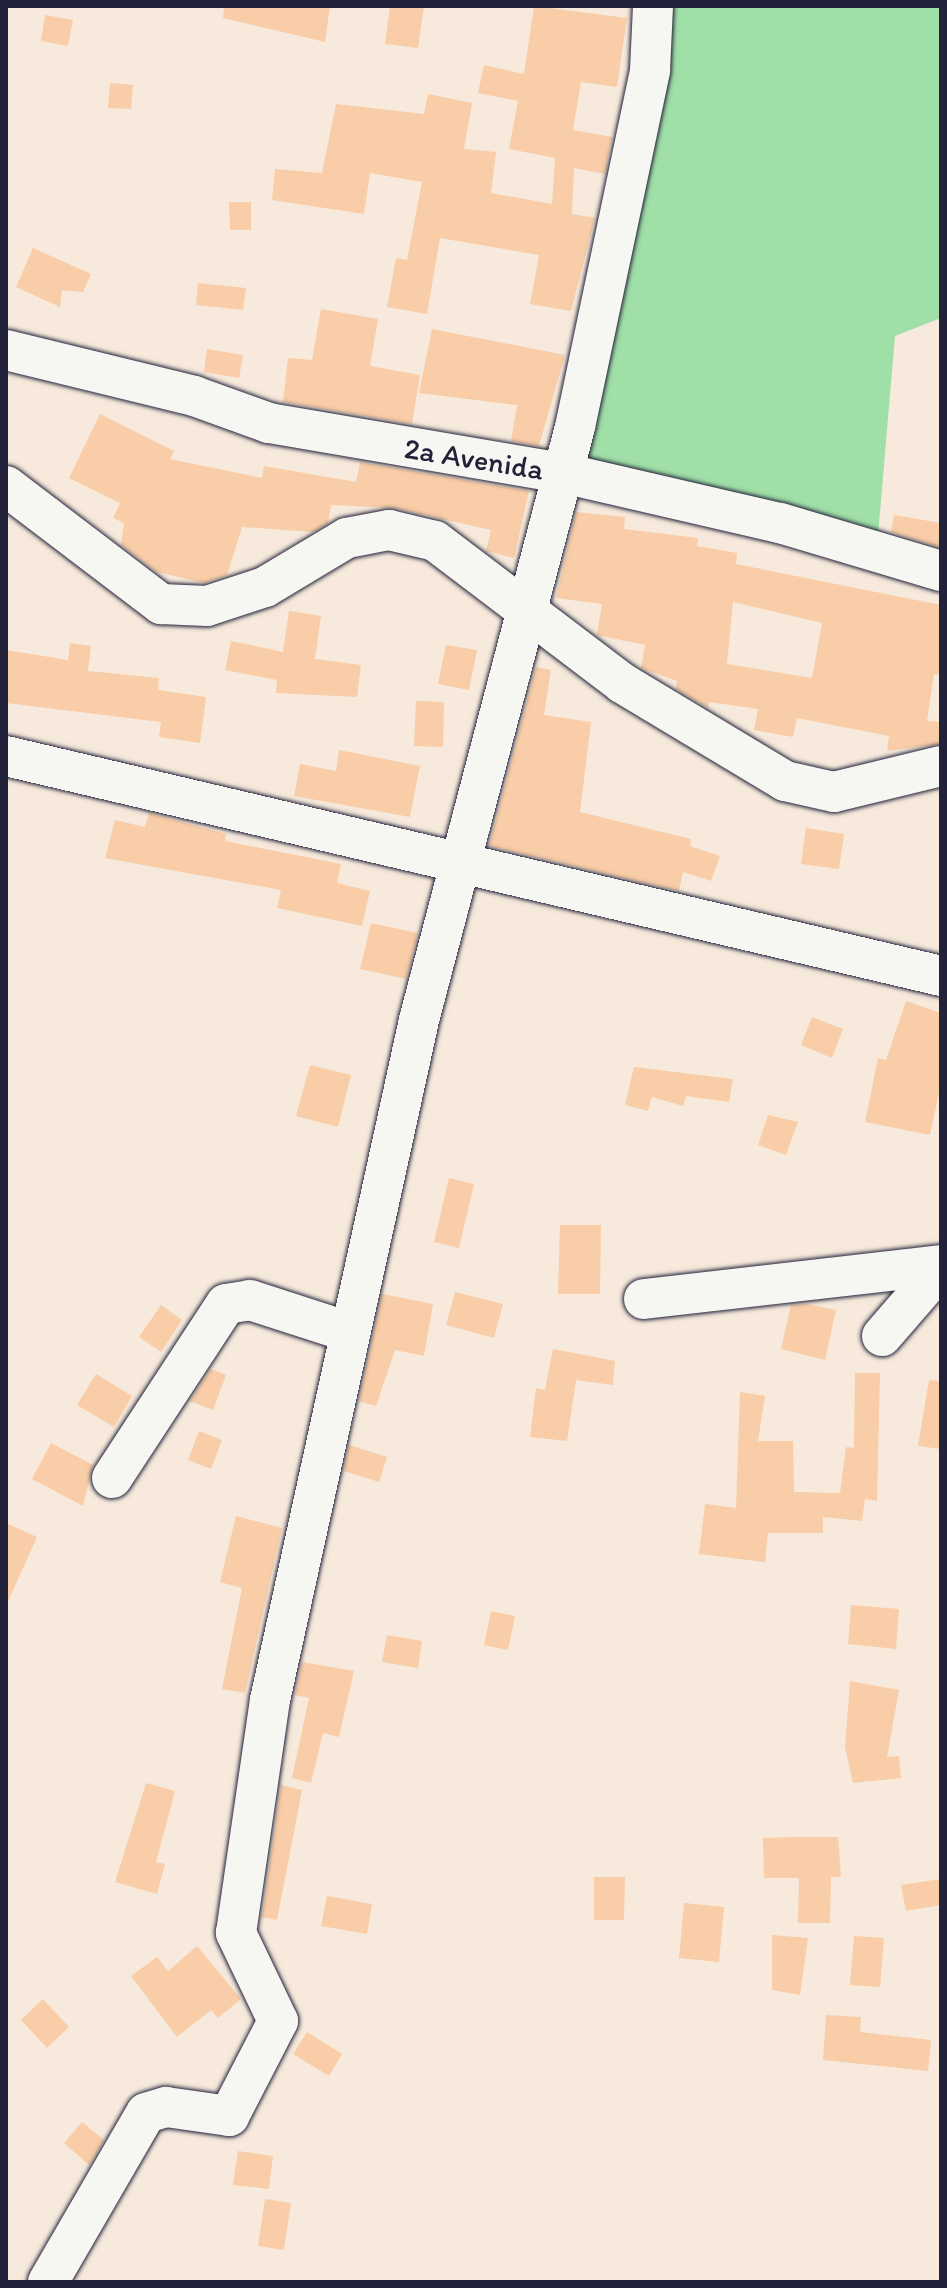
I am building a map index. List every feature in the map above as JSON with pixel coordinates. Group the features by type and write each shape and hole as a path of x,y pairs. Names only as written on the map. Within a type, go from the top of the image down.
{"street":[{"path":"48,2282 146,2113 166,2107 229,2116 278,2021 236,1933 238,1894 346,1331 523,614 563,473 650,70 653,6"},
{"name":"2a Avenida","path":"6,350 194,396 269,423 563,473 780,523 941,571"},
{"path":"6,486 161,604 207,606 265,587 347,538 389,530 435,541 523,614 785,781 834,792 941,766"},
{"path":"6,756 463,866 941,976"},
{"path":"644,1299 941,1267"},
{"path":"882,1336 941,1267"},
{"path":"112,1478 226,1304 250,1300 346,1331"}],"green space":[{"path":"663,6 941,6 941,318 895,336 877,547 580,471"}],"building":[{"path":"224,6 330,6 325,42 223,18"},
{"path":"390,6 424,6 418,48 385,44"},
{"path":"534,6 627,18 617,87 581,82 573,130 612,137 605,174 574,168 572,214 595,218 571,311 530,304 539,255 440,238 427,314 387,307 396,258 407,260 422,182 370,173 364,214 272,200 275,169 322,173 336,104 424,114 428,94 472,103 464,149 496,152 491,193 552,204 555,158 509,149 518,101 478,93 484,65 524,74"},
{"path":"45,15 73,20 68,46 41,41"},
{"path":"110,83 133,85 131,109 108,108"},
{"path":"229,202 251,202 251,230 230,230"},
{"path":"33,248 91,274 83,292 62,290 60,307 16,287"},
{"path":"198,283 246,288 243,310 196,305"},
{"path":"321,309 378,319 370,366 420,375 412,424 283,402 288,358 312,360"},
{"path":"432,329 565,355 539,446 511,441 517,405 419,393"},
{"path":"207,349 243,355 239,378 204,372"},
{"path":"100,414 174,451 170,459 262,478 264,466 356,482 360,462 529,491 514,558 486,551 491,530 394,508 331,505 328,523 313,532 242,527 227,575 204,583 157,572 121,545 124,523 113,518 120,503 69,478"},
{"path":"576,512 625,517 624,529 698,538 697,546 737,553 736,564 941,605 941,675 934,674 927,721 941,722 941,744 887,751 889,736 797,718 793,737 754,730 758,709 709,702 708,708 676,689 677,681 641,668 645,645 597,635 602,604 556,598","holes":["733,602 822,623 812,678 727,664"]},
{"path":"894,515 941,523 939,547 891,532"},
{"path":"289,611 321,616 315,659 361,665 357,697 276,693 277,680 225,670 231,641 283,652"},
{"path":"70,643 91,646 88,671 159,678 158,690 206,697 200,743 159,737 161,722 6,703 6,650 68,660"},
{"path":"446,645 477,650 469,690 438,684"},
{"path":"536,667 551,670 544,715 591,722 580,812 691,839 690,846 720,856 711,881 683,872 679,891 489,846"},
{"path":"416,701 444,702 443,747 414,746"},
{"path":"339,750 420,766 410,817 294,796 300,764 336,771"},
{"path":"149,813 226,834 225,841 341,864 337,883 370,891 362,926 277,908 281,890 105,858 115,820 145,827"},
{"path":"806,828 844,834 839,869 801,864"},
{"path":"371,923 418,933 406,979 360,969"},
{"path":"906,1001 941,1013 941,1084 930,1135 865,1122 878,1058 886,1060"},
{"path":"812,1017 843,1029 832,1058 801,1045"},
{"path":"310,1065 351,1075 338,1127 296,1116"},
{"path":"634,1067 733,1079 729,1102 686,1096 683,1106 652,1097 648,1111 625,1105"},
{"path":"768,1115 798,1122 786,1155 758,1145"},
{"path":"449,1178 474,1184 459,1248 434,1242"},
{"path":"560,1225 601,1225 600,1294 558,1294"},
{"path":"455,1292 503,1304 494,1338 446,1325"},
{"path":"382,1294 433,1304 424,1356 395,1350 376,1406 359,1401"},
{"path":"807,1304 836,1310 825,1360 781,1349 791,1305"},
{"path":"161,1305 182,1320 161,1352 139,1337"},
{"path":"553,1349 615,1361 613,1385 576,1380 567,1441 530,1437 536,1388 545,1390"},
{"path":"211,1369 226,1375 213,1410 190,1401"},
{"path":"855,1373 880,1373 877,1501 865,1499 862,1521 823,1517 823,1533 768,1533 765,1562 699,1554 705,1504 736,1508 740,1392 765,1396 758,1441 793,1441 794,1492 840,1493 846,1447 854,1448"},
{"path":"96,1374 132,1396 114,1427 77,1405"},
{"path":"929,1380 941,1381 941,1449 918,1446"},
{"path":"199,1431 222,1440 211,1469 188,1460"},
{"path":"51,1443 93,1465 83,1506 32,1479"},
{"path":"349,1445 387,1457 379,1482 344,1471"},
{"path":"236,1516 282,1528 245,1693 222,1689 242,1588 220,1582"},
{"path":"6,1523 37,1537 6,1606"},
{"path":"851,1605 899,1609 896,1649 848,1644"},
{"path":"491,1611 515,1616 508,1650 484,1645"},
{"path":"387,1635 422,1641 418,1668 382,1662"},
{"path":"302,1662 354,1671 339,1737 323,1733 311,1783 292,1778 309,1698 295,1695"},
{"path":"850,1681 899,1690 887,1757 899,1756 901,1778 853,1783 845,1747"},
{"path":"146,1783 175,1791 156,1862 165,1864 157,1894 115,1882"},
{"path":"281,1785 302,1790 277,1920 262,1917"},
{"path":"838,1837 841,1877 831,1877 830,1923 798,1923 799,1878 764,1878 763,1838"},
{"path":"594,1877 625,1877 624,1920 594,1920"},
{"path":"941,1879 941,1905 906,1911 901,1885"},
{"path":"327,1896 372,1904 367,1934 321,1926"},
{"path":"684,1903 724,1907 719,1962 679,1958"},
{"path":"772,1935 808,1938 800,1995 772,1990"},
{"path":"854,1936 884,1938 880,1987 850,1985"},
{"path":"197,1946 241,1999 218,2018 211,2010 177,2037 131,1976 157,1957 168,1971"},
{"path":"43,1999 69,2027 47,2048 21,2020"},
{"path":"826,2015 861,2017 860,2032 931,2040 928,2071 823,2060"},
{"path":"307,2032 342,2054 329,2076 293,2054"},
{"path":"82,2122 104,2140 89,2165 64,2143"},
{"path":"238,2151 273,2156 269,2189 233,2185"},
{"path":"265,2199 291,2203 284,2250 258,2246"}]}
